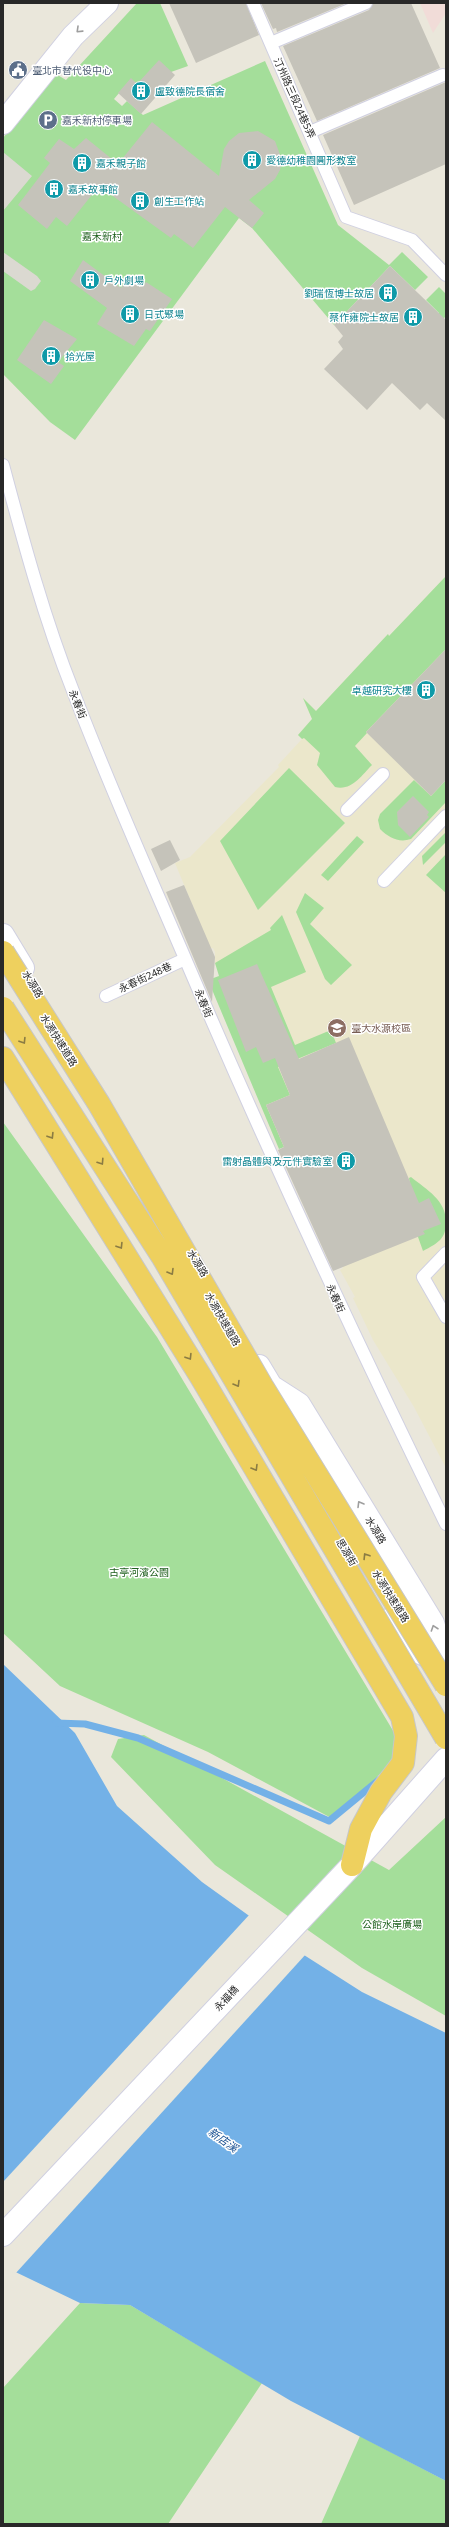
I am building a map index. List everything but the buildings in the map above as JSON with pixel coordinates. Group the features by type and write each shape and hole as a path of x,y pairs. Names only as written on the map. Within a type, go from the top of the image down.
{"highway":[{"name":"水源快速道路","path":"3,952 99,1104 262,1386 446,1685"},
{"path":"3,1008 162,1256 446,1738"},
{"path":"3,1058 201,1377 402,1717 406,1736 403,1763 381,1792 361,1828 352,1865"}],"street":[{"path":"3,123 74,36 107,3"},
{"name":"水源路","path":"3,935 271,1386 299,1404 433,1623 446,1665"},
{"path":"271,1386 281,1415 300,1434 349,1515"},
{"name":"思源街","path":"281,1415 282,1444 403,1645 446,1665"},
{"path":"439,1767 446,1729"},
{"name":"永福橋","path":"3,2235 352,1865 439,1767"}],"lane":[{"name":"汀州路三段24巷5弄","path":"253,3 346,217 412,240 446,274"},
{"path":"271,43 366,3"},
{"path":"310,132 443,75"},
{"name":"永春街","path":"3,464 22,536 72,689 123,819 355,1341 446,1524"},
{"path":"347,810 383,774"},
{"path":"384,881 446,816"},
{"name":"永春街248巷","path":"106,996 185,959"},
{"path":"446,1252 423,1277 446,1317"}],"shaded area":[{"path":"420,3 446,3 446,13 433,33"},
{"path":"3,152 32,176 3,211"},
{"path":"3,252 37,276 41,281 35,289 31,291 3,271"},
{"name":"臺大水源校區","path":"446,576 446,1468 414,1407 373,1340 353,1298 355,1297 340,1270 343,1268 323,1222 317,1224 208,980 220,976 215,963 215,952 213,948 200,951 202,928 175,863 190,857 279,767 278,765 302,739 298,735 312,719 303,698 316,711 388,634 389,636"}],"green space":[{"name":"嘉禾新村","path":"137,3 160,3 188,66 137,84 131,79 114,99 122,106 127,101 143,115 265,61 338,225 389,265 402,252 428,277 415,290 390,266 334,325 252,228 239,218 75,440 50,422 3,374 3,138 56,74 66,80"},
{"path":"439,287 446,294 446,316 396,368 439,313 426,300"},
{"path":"446,576 446,649 366,732 367,733 355,746 372,765 356,782 351,785 341,788 335,787 317,765 320,753 304,738 302,739 298,735 312,719 303,698 316,711 388,634 389,636"},
{"path":"289,768 345,823 258,910 220,841"},
{"path":"414,780 431,796 446,780 446,802 411,839 394,839 380,829 378,820 380,814"},
{"path":"446,832 446,842 423,865 422,856"},
{"path":"357,836 364,842 328,881 321,875"},
{"path":"446,854 446,893 426,875"},
{"path":"305,893 324,908 310,924 352,965 331,985 325,979 296,912"},
{"path":"282,915 306,972 271,987 295,1045 331,1030 336,1043 278,1067 290,1095 266,1105 284,1147 279,1149 208,980 219,976 215,963 271,930 270,928"},
{"name":"古亭河濱公園","path":"3,1122 157,1337 404,1749 335,1820 208,1752 60,1686 3,1633"},
{"path":"411,1177 434,1196 443,1208 445,1214 446,1228 443,1237 437,1243 423,1251 418,1237 409,1178"},
{"name":"公館水岸廣場","path":"144,1735 389,1870 446,1817 446,2016 362,1968 215,1865 111,1757 118,1739"},
{"path":"80,2303 130,2305 262,2383 168,2524 3,2524 3,2388"},
{"path":"360,2436 446,2481 446,2524 321,2524"}],"water":[{"name":"新店溪","path":"3,1664 75,1733 117,1806 202,1882 304,1955 362,1992 446,2033 446,2481 291,2401 130,2305 80,2303 3,2266"}],"pier":[{"path":"250,1914 306,1954 15,2274 3,2269 3,2182"}],"waterway":[{"path":"56,1723 85,1724 138,1738 329,1821 380,1779"}],"place":[{"name":"臺北市替代役中心","path":"18,70"},
{"name":"盧致德院長宿舍","path":"141,91"},
{"name":"嘉禾新村停車場","path":"48,120"},
{"name":"愛德幼稚園圓形教室","path":"252,160"},
{"name":"嘉禾親子館","path":"82,163"},
{"name":"嘉禾故事館","path":"54,189"},
{"name":"創生工作站","path":"140,201"},
{"name":"戶外劇場","path":"90,280"},
{"name":"劉瑞恆博士故居","path":"388,293"},
{"name":"日式聚場","path":"130,314"},
{"name":"蔡作雍院士故居","path":"413,317"},
{"name":"拾光屋","path":"51,356"},
{"name":"卓越研究大樓","path":"426,690"},
{"name":"臺大水源校區","path":"337,1028"},
{"name":"雷射晶體與及元件實驗室","path":"346,1161"}]}
